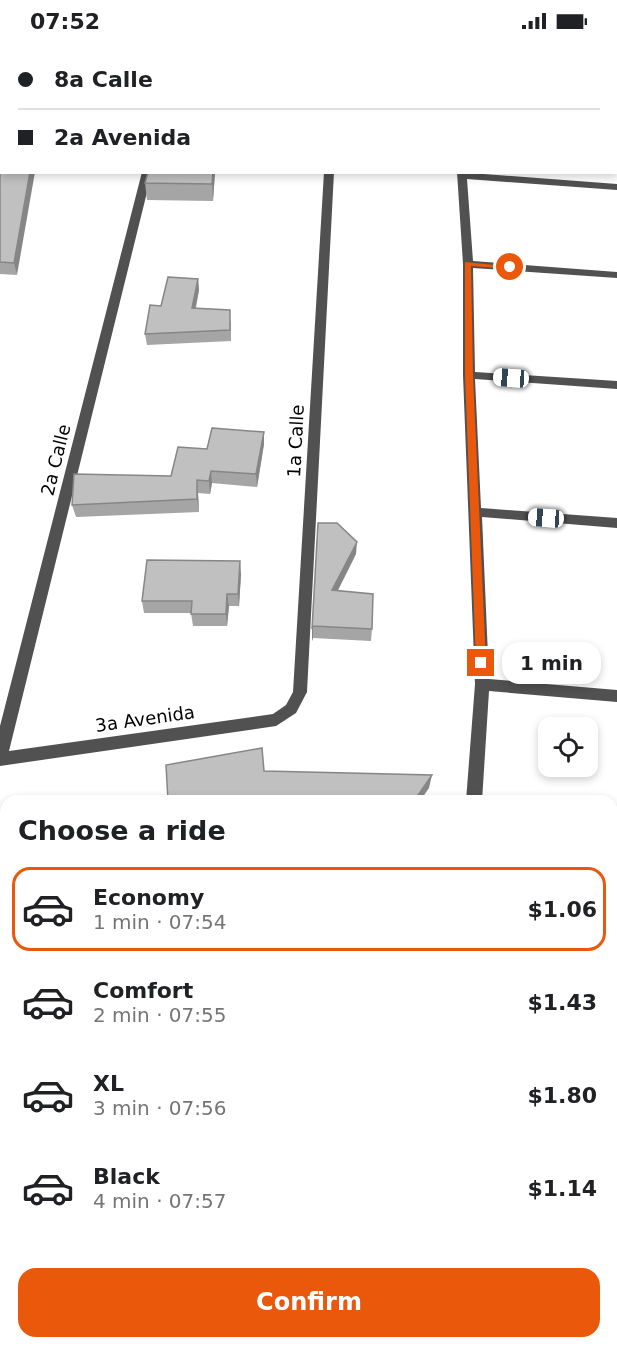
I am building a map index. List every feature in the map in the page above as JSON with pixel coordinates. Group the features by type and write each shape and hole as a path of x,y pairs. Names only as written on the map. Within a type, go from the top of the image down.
{"street":[{"name":"2a Calle","path":"0,758 146,174"},
{"name":"1a Calle","path":"291,709 300,692 329,174"},
{"path":"474,795 482,684 469,375 468,264 462,174 617,187"},
{"path":"468,264 617,275"},
{"path":"469,375 617,385"},
{"path":"475,512 617,523"},
{"path":"482,684 617,696"},
{"name":"3a Avenida","path":"0,758 276,720 291,709"}],"building":[{"path":"0,174 30,174 14,263 0,262"},
{"path":"147,174 213,174 212,184 145,183"},
{"path":"168,277 198,279 192,308 230,310 230,330 145,334 150,305 161,306"},
{"path":"212,428 264,432 256,474 211,471 209,481 197,480 197,499 72,505 74,474 171,476 178,447 207,449"},
{"path":"318,523 337,523 357,542 332,590 373,594 372,629 313,626 312,629"},
{"path":"147,560 240,561 238,594 227,594 226,614 191,614 192,601 142,601"},
{"path":"262,748 264,771 432,775 418,795 168,795 166,765"}],"route":[{"path":"481,663 469,375 468,264 510,267"}]}
